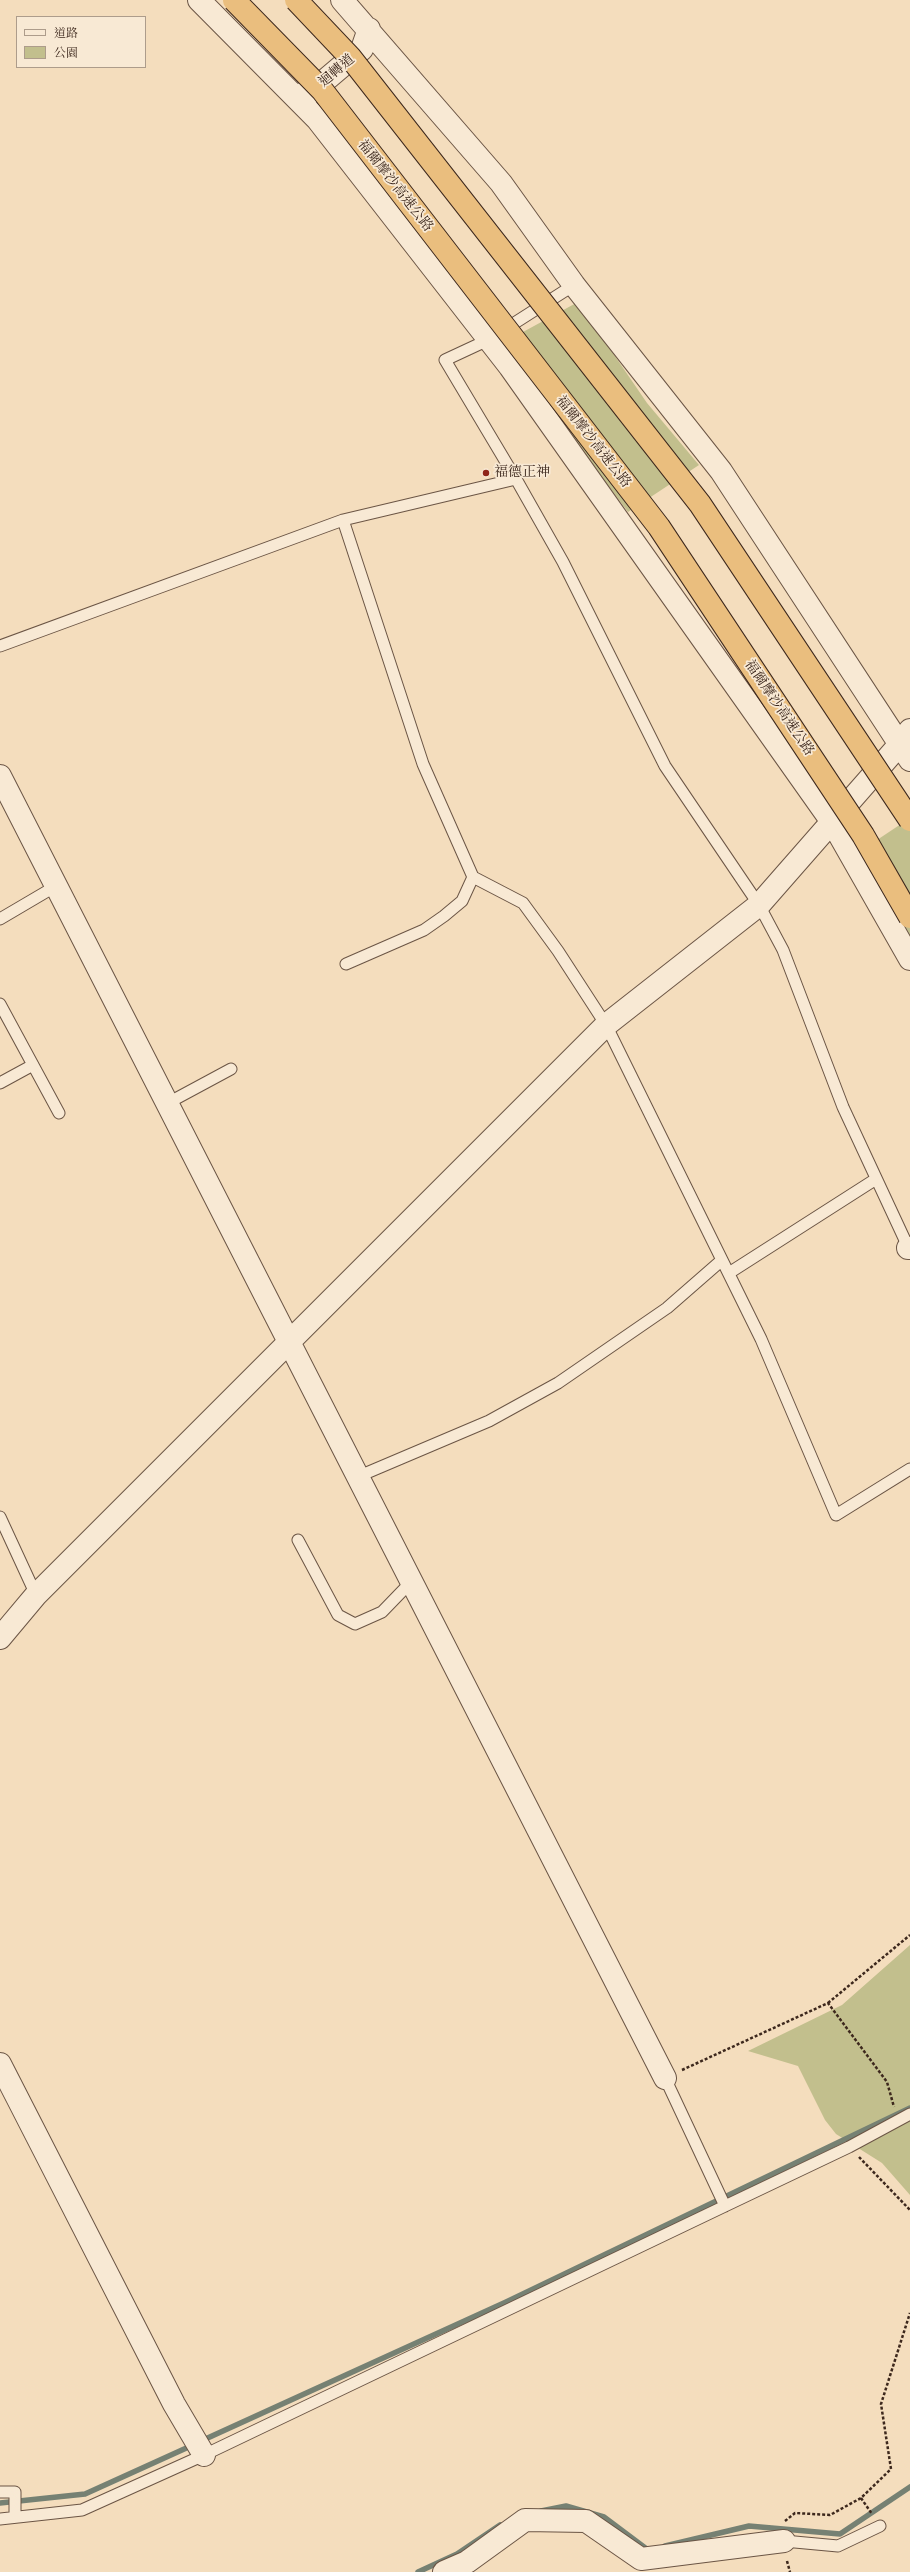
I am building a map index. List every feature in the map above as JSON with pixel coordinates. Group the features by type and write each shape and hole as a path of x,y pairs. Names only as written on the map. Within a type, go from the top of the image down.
{"highway":[{"name":"福爾摩沙高速公路","path":"234,0 322,90 659,527 863,835 910,917"},
{"path":"296,0 350,57 700,504 910,820"}],"street":[{"path":"199,0 317,119 488,340 832,822 910,960"},
{"path":"0,1638 36,1595 606,1025 759,905 832,822 907,745 721,471 574,285 501,183 369,29 342,0"},
{"name":"迴轉道","path":"291,93 309,94 362,49 369,29"},
{"name":"迴轉道","path":"317,119 320,104 375,57 395,59"},
{"path":"0,776 166,1104 665,2078"},
{"path":"0,2064 174,2404 200,2447"},
{"path":"444,2572 467,2562 525,2520 586,2521 641,2558 784,2532"}],"lane":[{"path":"574,285 488,340 445,360 516,479 563,562 665,766 759,905 783,950 843,1107 909,1249"},
{"path":"0,646 343,520 516,479"},
{"path":"343,520 423,764 473,877 523,903 558,951 606,1025 729,1273 760,1339 836,1515 910,1470"},
{"path":"346,964 424,930 462,901 473,877"},
{"path":"0,919 56,886"},
{"path":"0,1004 59,1113"},
{"path":"0,1083 34,1066"},
{"path":"166,1104 231,1069"},
{"path":"729,1273 876,1179"},
{"path":"357,1477 489,1421 558,1383 666,1308 722,1260"},
{"path":"0,1517 36,1595"},
{"path":"298,1540 338,1616 354,1624 382,1612 411,1582"},
{"path":"665,2078 725,2206"},
{"path":"0,2519 82,2510 200,2447 725,2206 849,2147 910,2114"},
{"path":"0,2492 15,2492 15,2517"},
{"path":"784,2532 838,2546 880,2526"}],"path":[{"path":"665,2078 828,2003 910,1935"},
{"path":"828,2003 886,2082 894,2106"},
{"path":"849,2147 910,2210"},
{"path":"784,2532 795,2513 830,2515 861,2498 891,2469 881,2404 910,2313"},
{"path":"861,2498 880,2526"}],"green space":[{"path":"578,302 647,403 699,465 628,512 501,344"},
{"path":"910,818 910,940 859,852"},
{"path":"910,1945 910,2195 882,2163 836,2134 825,2120 798,2066 748,2051 842,2005"}],"waterway":[{"path":"201,2441 506,2302 910,2108"},
{"path":"0,2503 85,2494 193,2445"},
{"path":"665,2546 749,2526 840,2534 910,2487"},
{"path":"541,2511 566,2506 604,2517 648,2550 651,2549"},
{"path":"418,2572 457,2554 500,2525"}],"place":[{"name":"福德正神","path":"486,473"}]}
